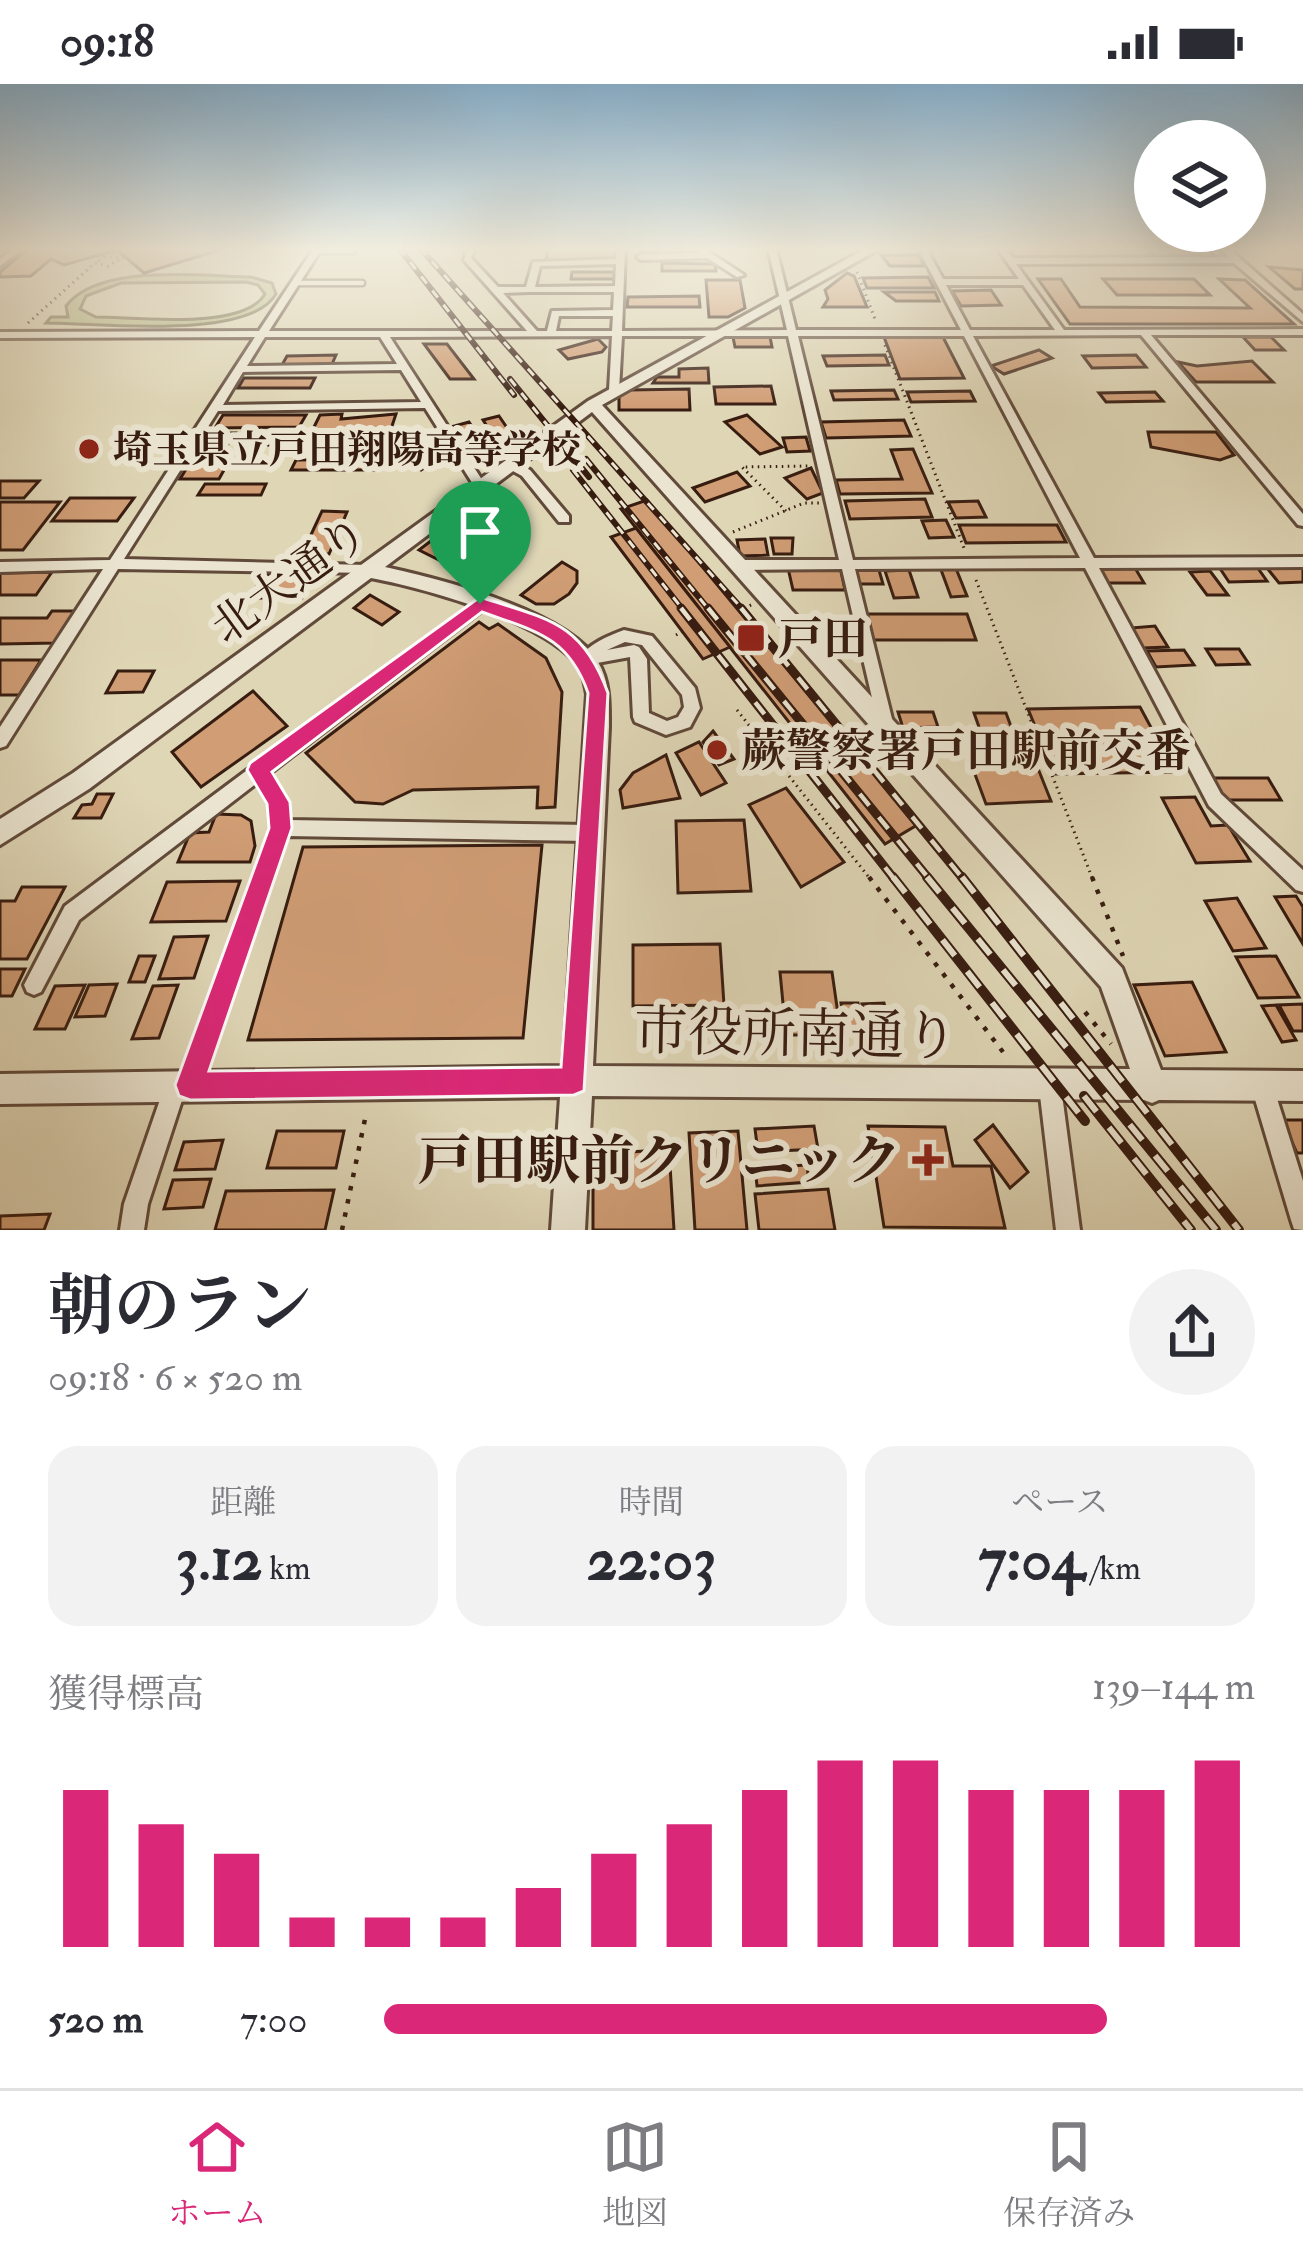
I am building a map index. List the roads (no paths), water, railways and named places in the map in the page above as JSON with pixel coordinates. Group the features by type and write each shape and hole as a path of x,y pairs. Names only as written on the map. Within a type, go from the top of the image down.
{"street":[{"path":"0,741 283,301"},
{"path":"506,301 534,333"},
{"path":"614,390 618,301"},
{"name":"北大通り","path":"0,833 81,781 593,404 776,301"},
{"path":"785,301 887,730"},
{"path":"950,301 1215,800 1303,883"},
{"path":"1040,301 1062,333"},
{"path":"551,333 555,313 617,313"},
{"path":"1144,332 1303,522"},
{"path":"0,335 1303,332"},
{"path":"382,334 481,486"},
{"path":"240,369 404,367"},
{"path":"593,404 1112,978 1152,1088"},
{"path":"215,408 429,406"},
{"path":"510,464 526,472 564,519"},
{"path":"737,565 1303,562"},
{"path":"0,567 367,570 555,631 586,659 598,693 568,1230"},
{"path":"34,985 72,914 480,604"},
{"path":"624,636 647,640 689,693 690,716 666,728 641,717 639,658 634,651 586,659 602,644 624,636"},
{"path":"132,1230 136,1204 281,828 278,802 258,770"},
{"path":"281,828 589,833"},
{"name":"市役所南通り","path":"0,1090 574,1081 1303,1086"},
{"path":"1262,1086 1303,1220"},
{"path":"1050,1087 1068,1230"}],"railway":[{"path":"441,301 514,395"},
{"path":"468,301 744,611"},
{"path":"510,379 589,477"},
{"path":"586,459 710,611"},
{"path":"573,470 684,611"},
{"path":"681,608 895,880"},
{"path":"708,608 930,880"},
{"path":"741,608 964,880"},
{"path":"893,877 1085,1121"},
{"path":"927,877 1216,1230"},
{"path":"962,877 1239,1230"},
{"path":"1084,1096 1191,1230"}],"place":[{"name":"埼玉県立戸田翔陽高等学校","path":"89,449"},
{"name":"戸田","path":"751,638"},
{"name":"蕨警察署戸田駅前交番","path":"717,750"},
{"name":"戸田駅前クリニック","path":"928,1160"}]}
